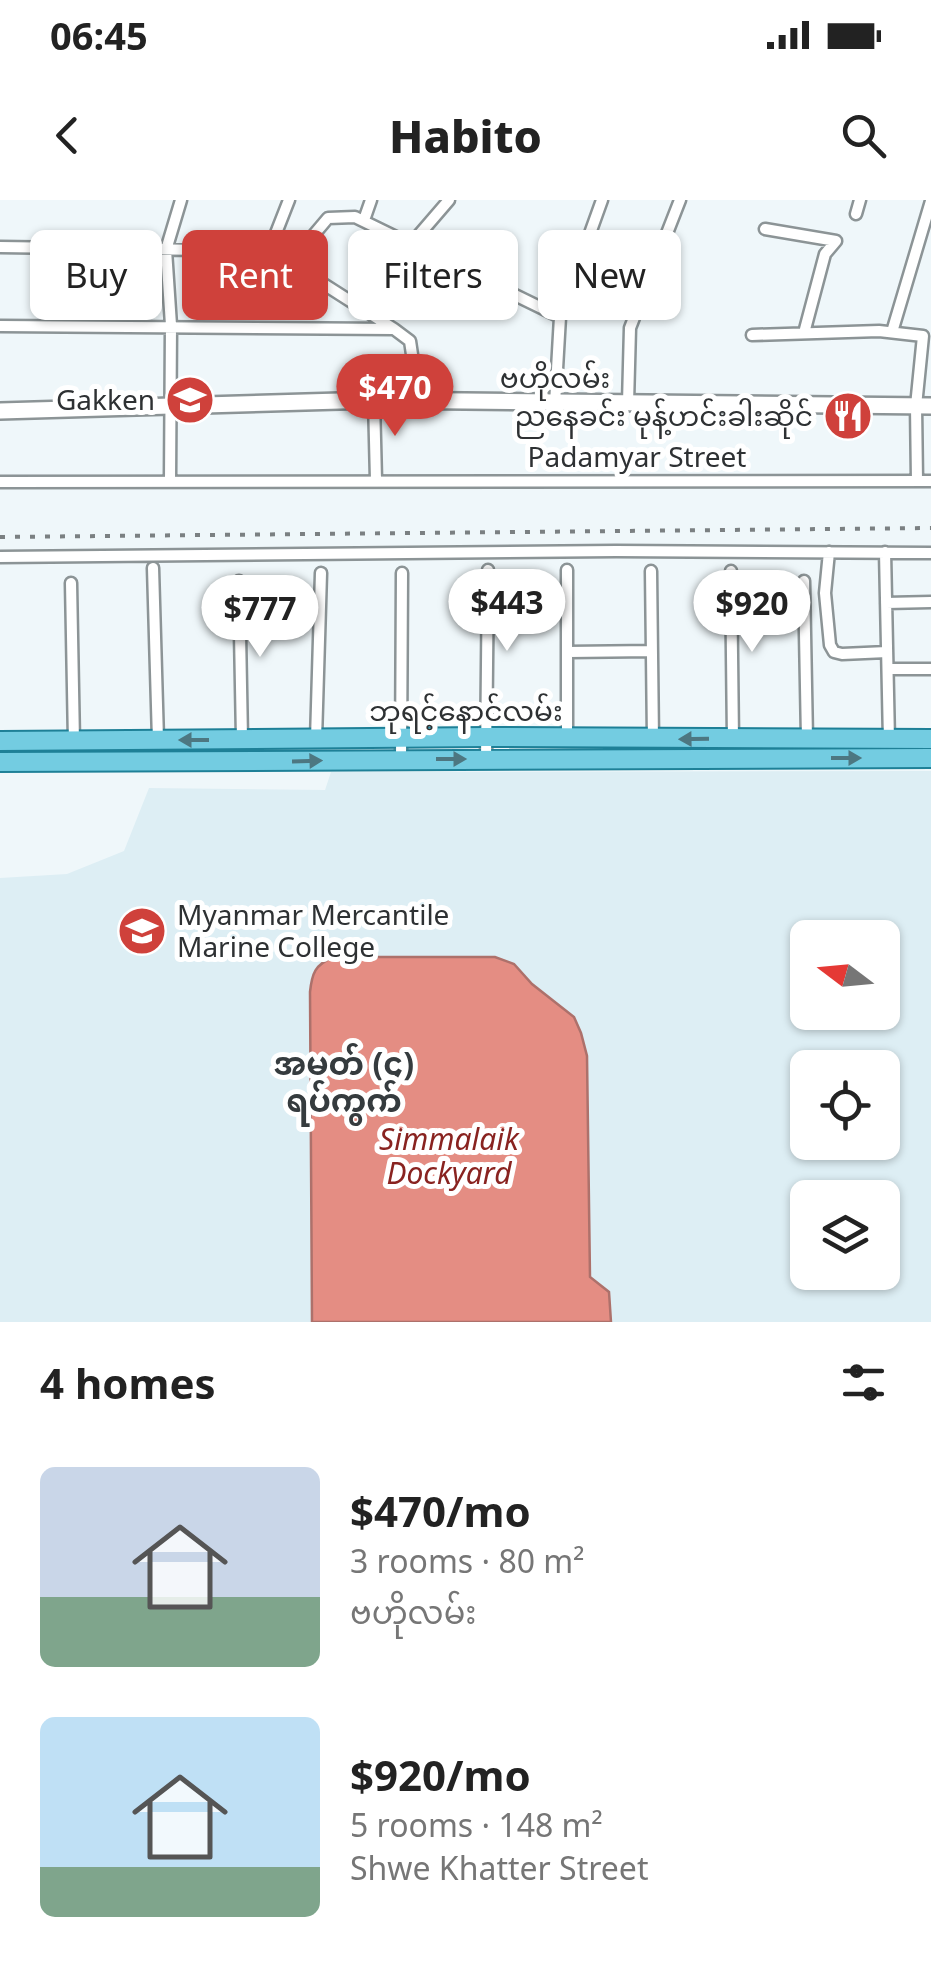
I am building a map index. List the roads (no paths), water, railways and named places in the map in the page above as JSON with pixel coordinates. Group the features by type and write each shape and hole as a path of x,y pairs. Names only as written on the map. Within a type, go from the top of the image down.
{"main road":[{"name":"ဗဟိုလမ်း","path":"0,412 374,400 923,406"},
{"name":"ဘုရင့်နောင်လမ်း","path":"0,762 486,759 654,749 733,738 808,749"},
{"name":"ဘုရင့်နောင်လမ်း","path":"0,741 567,739 733,758 808,749 889,749 931,740"},
{"name":"ဘုရင့်နောင်လမ်း","path":"889,749 931,758"}],"street":[{"path":"170,480 171,325 166,250 180,200"},
{"path":"277,230 289,200"},
{"path":"364,220 372,200"},
{"path":"423,230 449,200"},
{"path":"591,230 602,200"},
{"path":"628,403 626,358 630,328 680,200"},
{"path":"856,214 860,200"},
{"path":"892,332 931,201"},
{"path":"318,230 328,218 364,220 385,230"},
{"path":"765,229 836,242 825,254 804,333"},
{"path":"917,247 931,246"},
{"path":"0,247 182,250"},
{"path":"328,287 410,341 414,368 410,403"},
{"path":"554,404 560,320"},
{"path":"0,326 394,329"},
{"path":"752,335 892,332 923,336 917,481"},
{"path":"374,400 376,480"},
{"name":"Padamyar Street","path":"0,482 931,481"},
{"path":"828,552 825,593 834,652 887,652"},
{"path":"885,552 889,749"},
{"path":"0,558 931,553"},
{"path":"153,568 158,740"},
{"path":"486,759 488,570"},
{"path":"566,570 567,739"},
{"path":"651,571 654,749"},
{"path":"731,571 733,758"},
{"path":"316,740 321,573"},
{"path":"401,758 402,573"},
{"path":"804,580 808,749"},
{"path":"239,581 242,740"},
{"path":"70,583 74,761"},
{"path":"886,603 931,602"},
{"path":"568,652 652,651"},
{"path":"888,669 931,669"},
{"path":"353,738 353,759"}],"water":[{"name":"Simmalaik Dockyard","path":"333,957 495,957 514,964 532,984 574,1017 587,1056 590,1277 609,1292 611,1322 312,1322 310,992 316,970"}],"railway":[{"path":"0,537 931,528"}],"place":[{"name":"Gakken","path":"190,400"},
{"name":"ညနေခင်း မုန့်ဟင်းခါးဆိုင်","path":"848,416"},
{"name":"Myanmar Mercantile Marine College","path":"142,931"}],"district":[{"name":"အမှတ် (၄) ရပ်ကွက်","path":"344,1082"}]}
